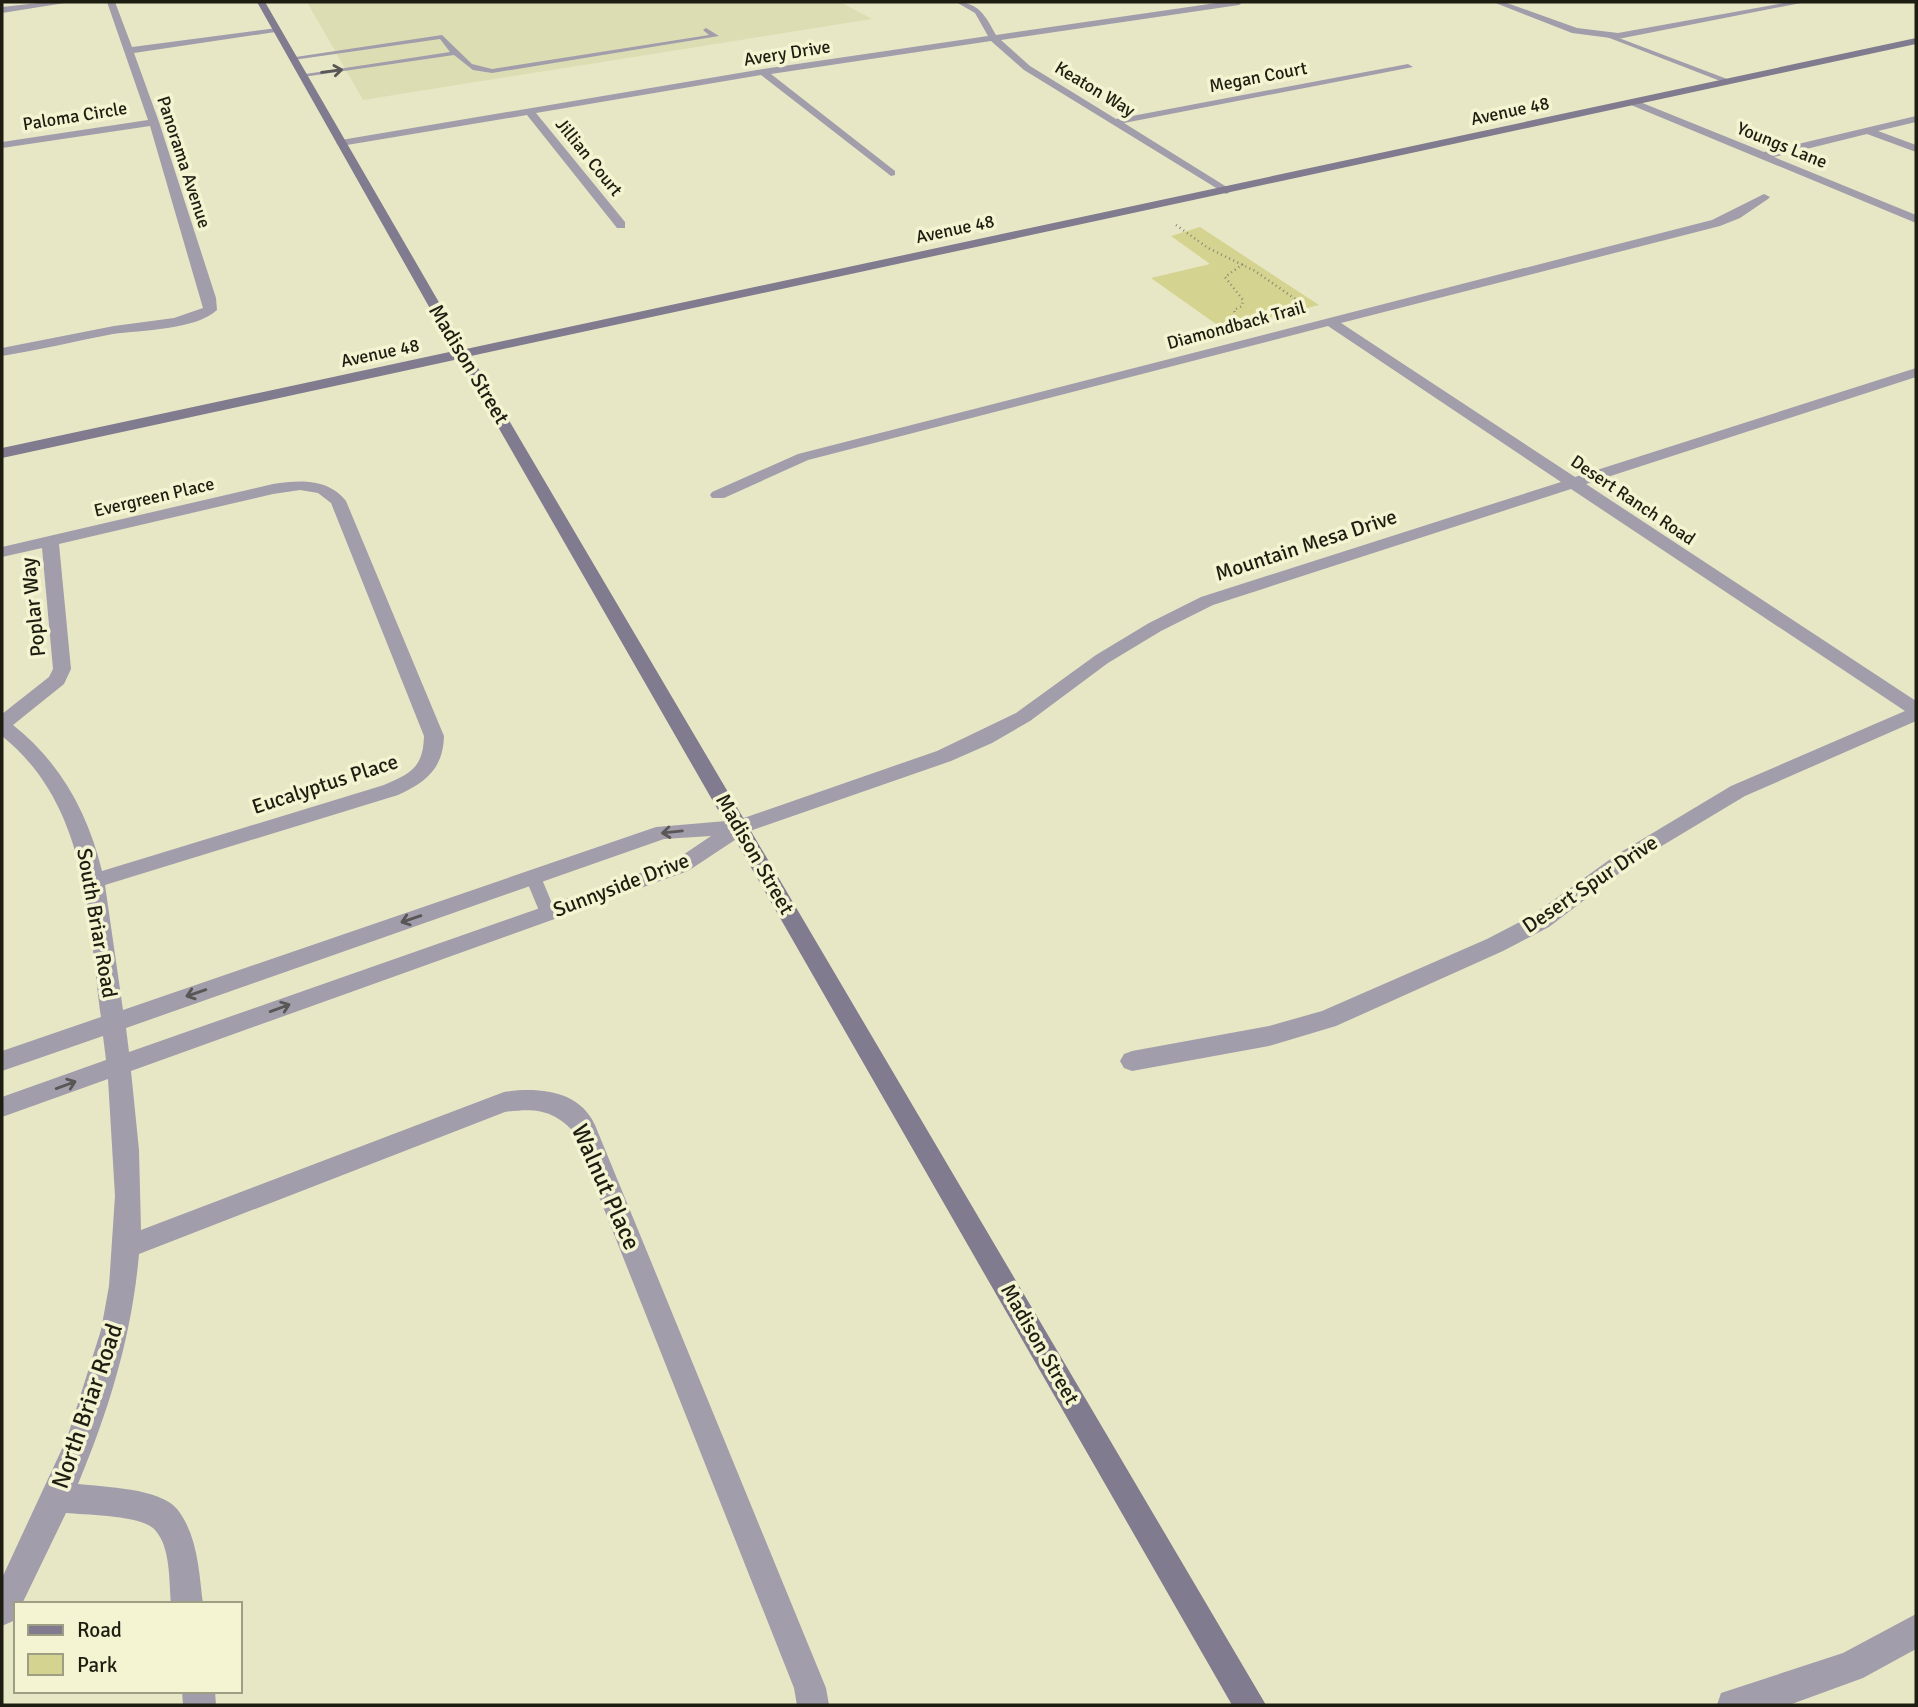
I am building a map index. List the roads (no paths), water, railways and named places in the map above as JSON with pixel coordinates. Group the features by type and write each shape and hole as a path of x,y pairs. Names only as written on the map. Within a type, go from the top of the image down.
{"main road":[{"name":"Madison Street","path":"261,2 462,355 483,386 1250,1705"},
{"name":"Avenue 48","path":"2,453 1916,41"}],"street":[{"path":"2,10 67,2"},
{"name":"Panorama Avenue","path":"2,352 117,330 185,321 210,310 209,298 154,122 111,2"},
{"name":"Keaton Way","path":"960,2 978,11 994,38 1027,68 1226,191"},
{"name":"Avery Drive","path":"341,143 763,72 1239,2"},
{"path":"1497,2 1565,29 1609,36 1631,35 1802,2"},
{"path":"1767,2 1780,6"},
{"path":"127,51 278,31"},
{"name":"Megan Court","path":"1115,122 1408,67"},
{"path":"763,72 891,173"},
{"name":"Youngs Lane","path":"1635,103 1916,219"},
{"name":"Jillian Court","path":"529,111 621,225"},
{"path":"1763,156 1916,119"},
{"name":"Paloma Circle","path":"2,145 154,122"},
{"path":"1868,131 1916,149"},
{"name":"Diamondback Trail","path":"718,495 803,457 1716,223 1737,215 1764,197"},
{"name":"Desert Ranch Road","path":"1329,321 1916,712"},
{"name":"Mountain Mesa Drive","path":"740,827 944,756 985,738 1023,717 1102,659 1154,627 1207,601 1916,372"},
{"name":"Evergreen Place","path":"2,552 273,489 316,486"},
{"name":"Eucalyptus Place","path":"94,881 391,790 413,780 431,765 435,751 434,736 359,552 338,502 329,492 316,486"},
{"name":"Poplar Way","path":"2,725 57,680 62,669 50,541"},
{"name":"Desert Spur Drive","path":"1132,1061 1269,1036 1328,1019 1495,945 1541,921 1623,860 1727,797 1916,712"},
{"name":"South Briar Road","path":"2,725 22,741 59,787 85,844 94,881 118,1065"},
{"name":"Sunnyside Drive","path":"2,1061 663,832 740,827"},
{"name":"Sunnyside Drive","path":"2,1107 681,866 740,827"},
{"name":"North Briar Road","path":"2,1610 57,1497 100,1383 115,1331 127,1247 125,1156 118,1065"},
{"name":"Walnut Place","path":"127,1247 504,1102 530,1098 550,1101 569,1109 583,1125 810,1688 813,1705"},
{"path":"57,1497 141,1506 166,1519 180,1549 187,1602"},
{"path":"1733,1705 1815,1682 1900,1643 1916,1630"}],"lane":[{"path":"293,58 442,37 468,67 492,71 716,36 706,30"},
{"path":"1609,36 1731,82"},
{"path":"358,49 369,66"},
{"path":"303,75 456,53"},
{"path":"533,877 548,913"}]}
